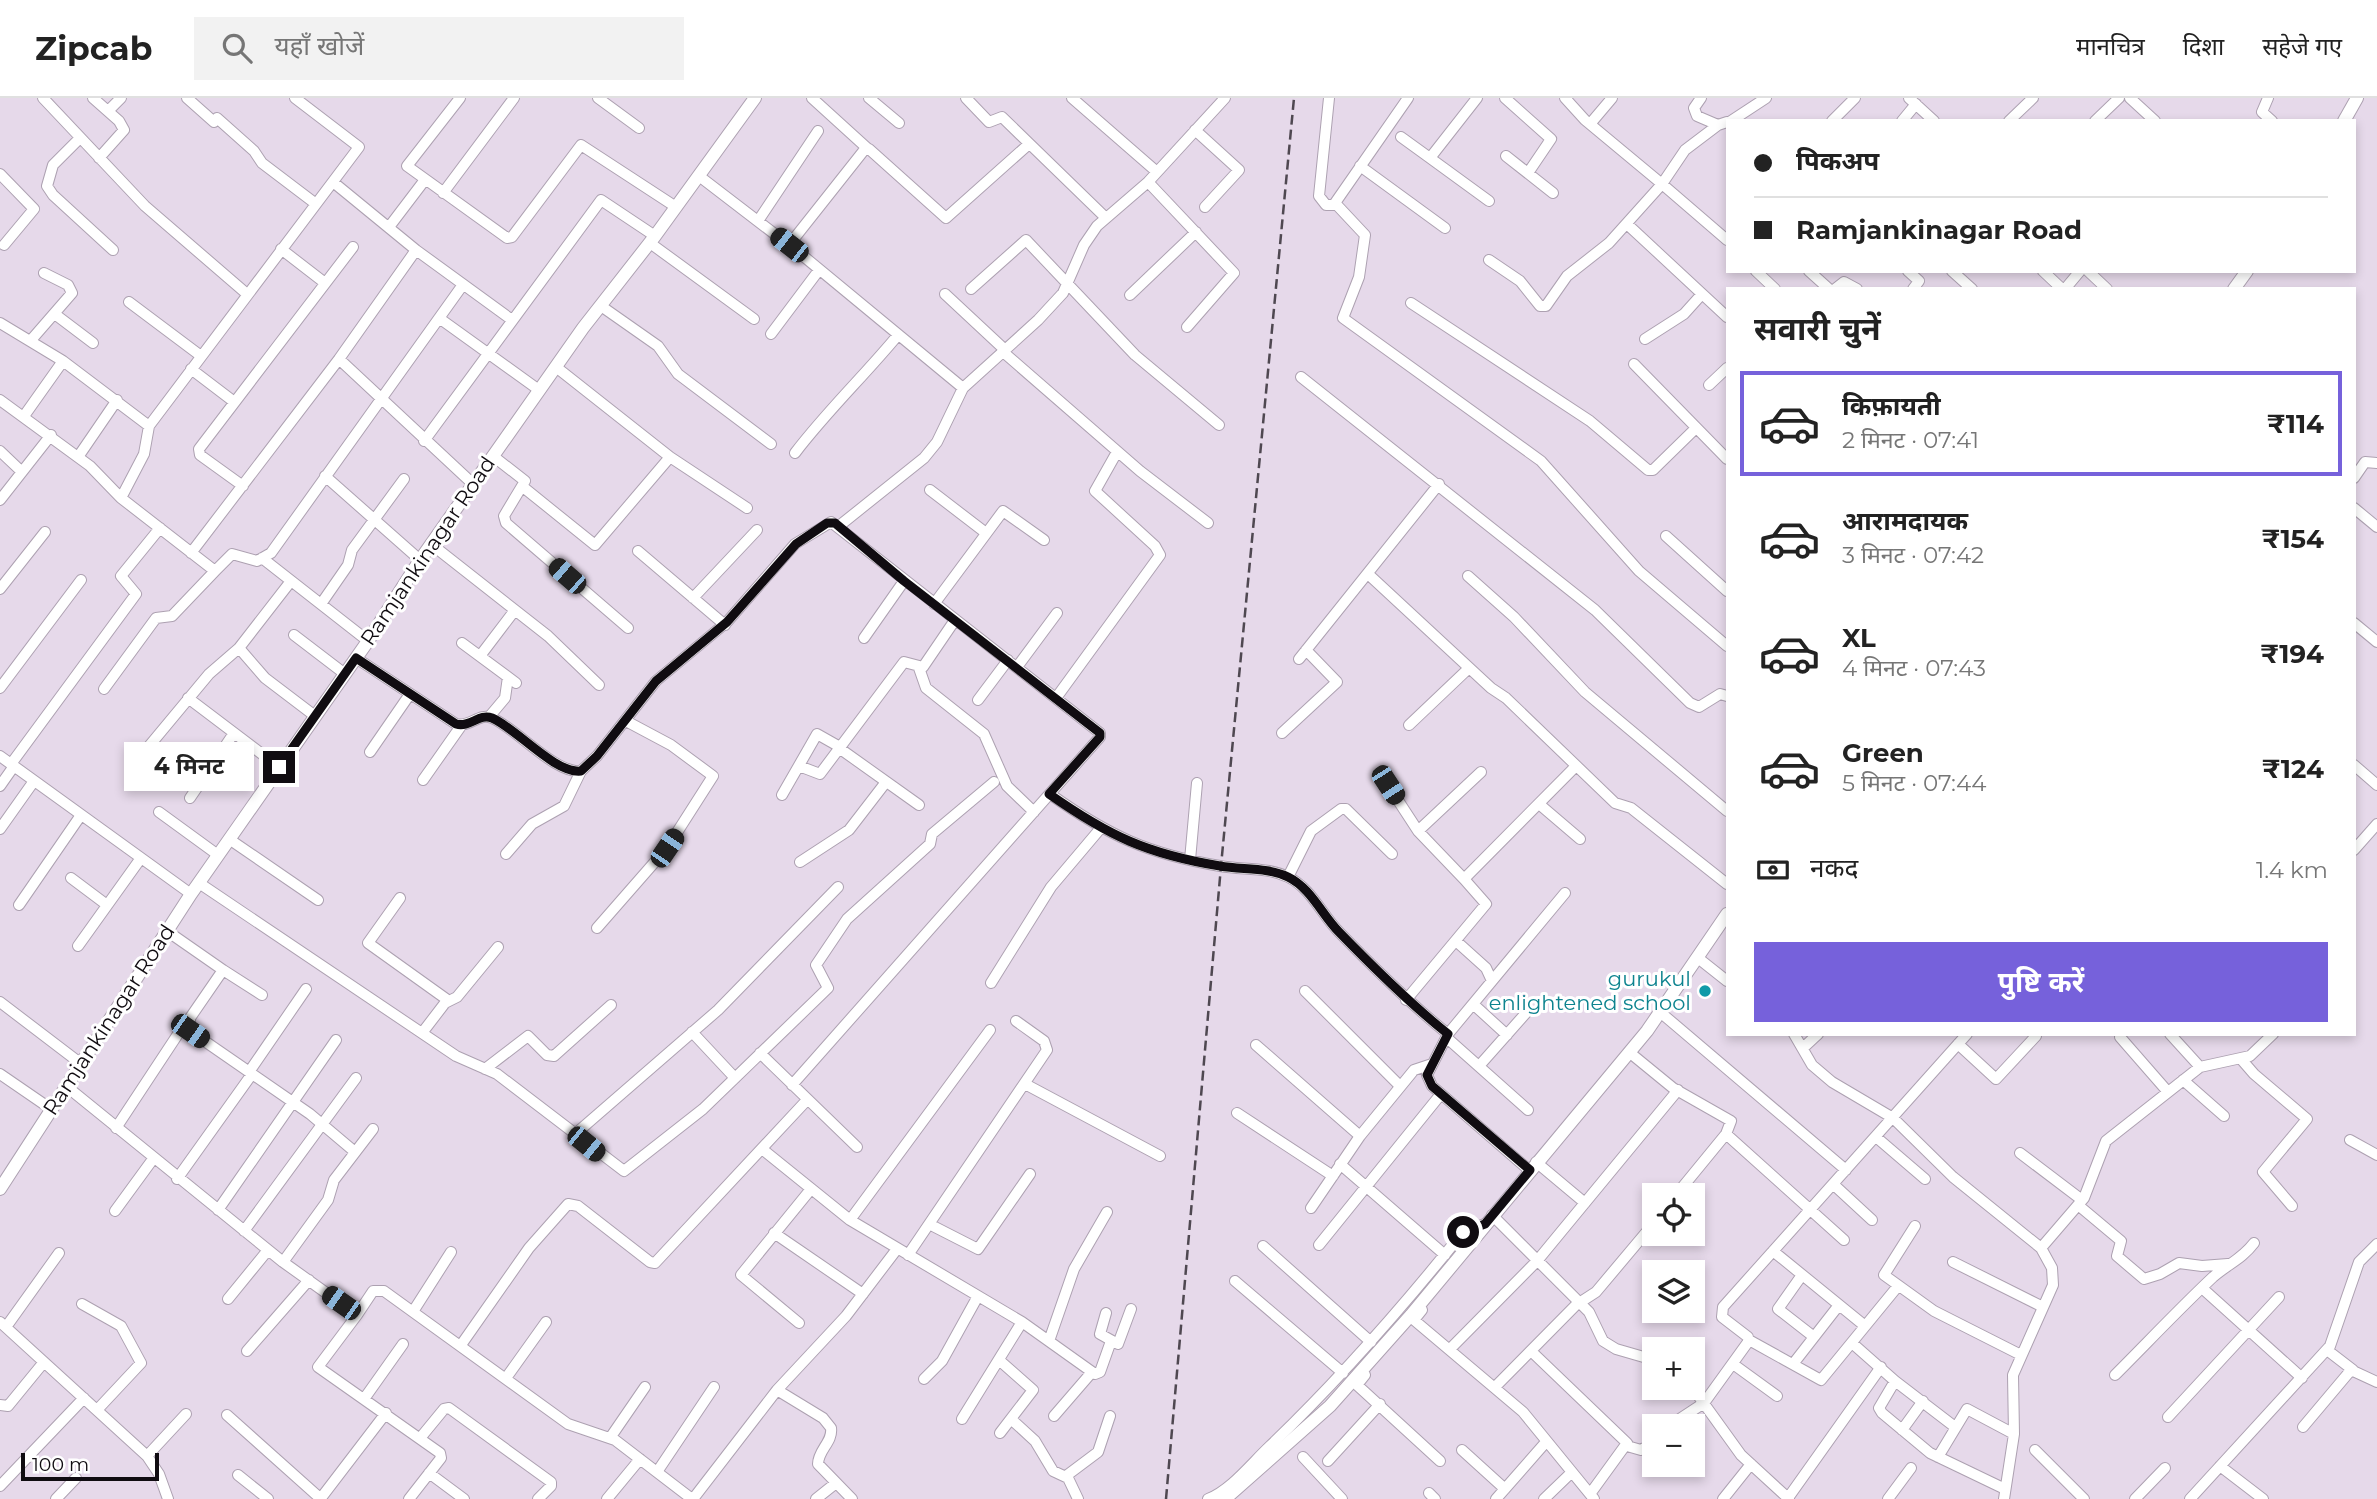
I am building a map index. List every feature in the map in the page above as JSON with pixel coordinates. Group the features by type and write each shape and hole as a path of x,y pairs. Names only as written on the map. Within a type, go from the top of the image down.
{"street":[{"path":"43,98 145,206 247,294"},
{"path":"93,98 124,130 99,158"},
{"path":"108,111 121,98"},
{"path":"187,98 254,151 262,163 316,204"},
{"path":"121,498 144,454 149,426 359,147 295,98"},
{"path":"460,98 407,164 424,181 510,239 581,145 676,207"},
{"path":"443,193 514,98"},
{"path":"598,98 639,128"},
{"name":"Ramjankinagar Road","path":"0,1189 191,894 368,641 420,559 555,367 653,239 755,98"},
{"path":"812,98 946,218 1029,144"},
{"path":"869,98 899,123"},
{"path":"966,98 989,122 1001,117 1106,218"},
{"path":"1072,98 1157,172"},
{"path":"839,526 924,458 937,442 963,388 1038,320 1068,283 1084,245 1106,218 1148,182 1225,98"},
{"path":"1329,98 1319,195 1326,205 1335,205 1365,235 1359,277 1342,313 1343,318 1541,461 1639,571 1726,645"},
{"path":"1335,205 1408,98"},
{"path":"1430,158 1476,98"},
{"path":"1505,98 1551,139 1528,173"},
{"path":"1565,98 1590,124 1726,239"},
{"path":"1590,124 1612,98"},
{"path":"1701,98 1693,108 1697,116 1725,123"},
{"path":"1732,119 1766,98"},
{"path":"1834,119 1855,98"},
{"path":"2011,119 2033,98"},
{"path":"2097,119 2119,98"},
{"path":"2130,98 2153,119"},
{"path":"2268,98 2262,111 2270,119"},
{"path":"2345,119 2357,98"},
{"path":"1903,119 1913,101 1932,119"},
{"path":"1489,260 1520,281 1533,300 1544,307 1567,276 1628,225 1662,184 1685,150 1725,123"},
{"path":"758,221 818,131"},
{"path":"1195,131 1239,170 1205,206"},
{"path":"1401,137 1489,201"},
{"path":"80,138 53,165 47,186 53,195 113,250"},
{"path":"789,245 867,148"},
{"path":"1506,156 1553,193"},
{"path":"1360,166 1445,228"},
{"path":"0,174 34,209"},
{"path":"699,176 789,245 963,388"},
{"path":"390,227 424,181"},
{"path":"333,182 462,286 512,320"},
{"path":"1148,182 1234,273 1187,327"},
{"path":"4,245 34,209 53,195"},
{"path":"424,441 601,200 754,319"},
{"path":"1628,225 1726,316"},
{"path":"1130,295 1196,232"},
{"path":"971,289 1025,239 1135,355 1219,425"},
{"path":"243,486 198,452 233,401 353,247"},
{"path":"281,249 325,283"},
{"path":"191,553 339,359 416,250"},
{"path":"771,334 819,270"},
{"path":"32,339 56,315 72,293 72,289 44,273"},
{"path":"1758,273 1773,287"},
{"path":"1811,273 1827,287"},
{"path":"1954,273 1970,287"},
{"path":"2045,273 2062,287"},
{"path":"2066,287 2078,273"},
{"path":"2090,273 2105,287"},
{"path":"1838,287 1844,282 1853,287"},
{"path":"104,690 156,618 172,616 232,554 257,561 271,553 462,286"},
{"path":"945,294 1117,452 1208,523"},
{"path":"1645,339 1684,314 1702,295"},
{"path":"129,302 201,356"},
{"path":"1411,303 1590,421 1648,470 1653,470 1696,428"},
{"path":"601,306 658,346 678,374 771,444"},
{"path":"56,315 93,343"},
{"path":"439,318 539,390"},
{"path":"0,323 25,339 32,339 149,426"},
{"path":"795,453 832,406 854,387 898,335"},
{"path":"339,359 472,484"},
{"path":"24,416 63,361"},
{"path":"1634,364 1726,458"},
{"path":"555,367 670,457 747,508"},
{"path":"191,369 233,401"},
{"path":"1709,385 1726,369"},
{"path":"1301,377 1595,610 1690,703 1699,707 1720,694 1726,696"},
{"path":"0,400 51,435 121,498 215,571"},
{"path":"78,457 117,400"},
{"path":"0,500 51,435"},
{"path":"0,451 22,472"},
{"path":"1056,698 1160,555 1155,546 1096,491 1096,485 1117,452"},
{"path":"493,456 523,478 523,487 505,516 506,523 628,628"},
{"path":"523,487 595,545 670,457"},
{"path":"2356,475 2365,462 2377,463"},
{"path":"325,476 420,559"},
{"path":"321,604 374,520 404,479"},
{"path":"1282,733 1336,686 1336,679 1302,654 1439,484"},
{"path":"930,489 986,533"},
{"path":"934,604 1004,510 1045,540"},
{"path":"2356,510 2377,527"},
{"path":"506,854 532,824 564,806 581,771 656,681 724,625 796,544 827,523 839,526 904,581 1056,698 1101,736 792,1086"},
{"path":"0,786 136,594 121,576 160,528"},
{"path":"693,598 757,530"},
{"path":"0,589 45,533"},
{"path":"1667,536 1726,590"},
{"path":"431,544 548,636 599,685"},
{"path":"638,551 724,625"},
{"path":"262,558 368,641"},
{"path":"1368,574 1469,668 1506,698 1615,803 1631,808 1726,883"},
{"path":"1468,576 1514,617 1585,692 1726,810"},
{"path":"0,688 81,580"},
{"path":"130,769 209,674 239,648 291,581"},
{"path":"864,638 904,581"},
{"path":"480,656 515,610"},
{"path":"1017,667 1057,613"},
{"path":"799,766 818,775 904,662 923,667 955,620"},
{"path":"2356,626 2377,642"},
{"path":"294,635 345,674"},
{"path":"423,780 461,726 489,717 506,698 512,680 462,643"},
{"path":"239,648 265,678 314,716"},
{"path":"356,658 461,726"},
{"path":"978,700 1007,660"},
{"path":"919,668 926,688 984,734 1007,786 1034,812"},
{"path":"1409,725 1469,668"},
{"path":"370,752 410,694"},
{"path":"188,698 279,767"},
{"path":"489,717 573,772 581,771"},
{"path":"597,928 667,848 713,776 671,745 626,720"},
{"path":"190,798 234,733"},
{"path":"782,795 817,734 840,747 919,805"},
{"path":"0,756 191,894"},
{"path":"1464,879 1576,766"},
{"path":"2356,767 2377,785"},
{"path":"1418,831 1481,772"},
{"path":"0,829 34,781"},
{"path":"800,862 849,830 886,782"},
{"path":"199,883 456,1056 497,1074 620,1170 627,1170 703,1109 828,988 816,967 838,929 930,844 932,834 994,782"},
{"path":"1190,860 1197,783"},
{"path":"1388,785 1418,831 1486,904 1406,1000"},
{"path":"1049,794 1100,829 1140,847 1190,860 1276,872 1299,883 1336,929 1406,1000 1528,1110"},
{"path":"1539,804 1580,839"},
{"path":"1288,877 1311,831 1341,809 1346,809 1392,854"},
{"path":"159,812 218,855"},
{"path":"19,905 80,815"},
{"path":"2356,848 2377,824"},
{"path":"991,983 1051,887 1100,829"},
{"path":"229,839 318,900"},
{"path":"78,946 141,858"},
{"path":"71,878 107,905"},
{"path":"574,1135 718,1010 838,887"},
{"path":"1565,893 1448,1036 1427,1075 1441,1094 1585,1203"},
{"path":"400,898 368,943 449,1001"},
{"path":"1226,1499 1329,1406 1472,1240 1660,1013 1726,915"},
{"path":"167,931 262,995"},
{"path":"1455,941 1482,964 1492,981"},
{"path":"422,1032 449,1001 457,997 498,947"},
{"path":"1698,957 1726,980"},
{"path":"223,970 190,1018 190,1031 293,1103 355,1152"},
{"path":"177,1179 306,989"},
{"path":"1395,989 1414,991"},
{"path":"1305,991 1399,1086"},
{"path":"0,1002 80,1063"},
{"path":"1473,1004 1507,1035"},
{"path":"485,1069 528,1036 547,1055 554,1056 611,1005"},
{"path":"1479,1066 1527,1013"},
{"path":"1660,1013 1846,1170"},
{"path":"908,1255 1025,1084 1047,1046 1016,1021"},
{"path":"116,1128 180,1031 190,1023"},
{"path":"850,1220 990,1030"},
{"path":"692,1032 735,1078"},
{"path":"1796,1036 1804,1046 1812,1065 1832,1082 1893,1118 1953,1178 2041,1248 2054,1276 2014,1375 2014,1434 2005,1494 1924,1449 1879,1408 1895,1381"},
{"path":"1804,1046 1816,1036"},
{"path":"1898,1286 1821,1380 1749,1340 1722,1317 1721,1312 1965,1036"},
{"path":"1958,1044 1996,1079 2036,1036"},
{"path":"2172,1036 2200,1067"},
{"path":"2041,1248 2080,1203 2102,1146 2200,1067 2250,1056 2271,1036"},
{"path":"2120,1037 2168,1092"},
{"path":"218,1210 337,1040"},
{"path":"1256,1045 1360,1136"},
{"path":"1629,1052 1678,1090 1730,1119 1731,1124 1726,1134 1686,1183"},
{"path":"760,1053 856,1147"},
{"path":"2241,1059 2254,1074 2307,1119 2263,1172 2292,1206"},
{"path":"1311,1208 1360,1136 1399,1086 1416,1068 1432,1064"},
{"path":"0,1074 51,1110"},
{"path":"244,1231 356,1078"},
{"path":"2183,1080 2224,1116"},
{"path":"1025,1084 1160,1156"},
{"path":"66,1086 177,1179 283,1262 357,1315"},
{"path":"1450,1349 1537,1261 1678,1090"},
{"path":"1319,1245 1441,1094"},
{"path":"461,1345 528,1248 568,1204 578,1206 650,1262 655,1262 807,1100"},
{"path":"1237,1113 1333,1176"},
{"path":"283,1262 328,1200 334,1180 373,1129"},
{"path":"1726,1134 1844,1240"},
{"path":"1876,1137 1925,1179"},
{"path":"2350,1140 2377,1155"},
{"path":"762,1149 850,1220 1022,1322 1092,1372 1100,1372 1111,1340"},
{"path":"2020,1153 2080,1203 2120,1241 2117,1256 2144,1279 2160,1274 2179,1263 2202,1266 2228,1264 2241,1259 2254,1243"},
{"path":"115,1211 153,1159"},
{"path":"1340,1164 1445,1255"},
{"path":"929,1224 978,1249 1030,1174"},
{"path":"1833,1184 1872,1220"},
{"path":"799,1324 741,1275 811,1189"},
{"path":"1049,1340 1074,1269 1107,1212"},
{"path":"1208,1499 1221,1492 1256,1460 1343,1373 1465,1231 1489,1219"},
{"path":"1489,1219 1580,1302 1592,1317 1603,1341 1615,1349 1642,1357"},
{"path":"1440,1461 1357,1385 1476,1245 1489,1219"},
{"path":"1915,1226 1884,1273 1898,1286 1963,1327 2021,1355"},
{"path":"774,1233 863,1294"},
{"path":"1495,1387 1580,1302 1596,1292 1642,1237"},
{"path":"2190,1499 2327,1350 2334,1340 2359,1262 2377,1244"},
{"path":"1263,1246 1371,1342"},
{"path":"409,1499 442,1455 421,1437 318,1367 373,1291 377,1290 414,1310 568,1424 610,1438 693,1499 777,1390 863,1294 897,1249"},
{"path":"228,1299 268,1250"},
{"path":"1773,1251 1866,1326"},
{"path":"414,1310 452,1252"},
{"path":"59,1253 3,1324 148,1456 159,1474 168,1499"},
{"path":"1953,1262 2043,1307"},
{"path":"2115,1375 2228,1264"},
{"path":"1802,1275 1777,1309 1814,1338"},
{"path":"247,1351 309,1280"},
{"path":"1234,1281 1343,1373"},
{"path":"2202,1288 2302,1378"},
{"path":"924,1379 942,1362 978,1296"},
{"path":"2168,1417 2278,1297"},
{"path":"82,1304 121,1326 141,1363 97,1410"},
{"path":"1793,1364 1839,1305"},
{"path":"1106,1313 1100,1334 1121,1342 1131,1309"},
{"path":"1414,1320 1523,1412 1570,1474 1592,1497 1627,1446"},
{"path":"506,1378 546,1322"},
{"path":"962,1419 1022,1322"},
{"path":"1688,1414 1704,1404 1749,1340"},
{"path":"1852,1343 1895,1381 1955,1427"},
{"path":"364,1399 403,1344"},
{"path":"2327,1350 2353,1370 2377,1382"},
{"path":"1531,1351 1625,1440 1627,1446"},
{"path":"999,1360 1033,1390 1000,1433"},
{"path":"0,1405 8,1406 44,1362"},
{"path":"1733,1364 1777,1396"},
{"path":"1701,1400 1732,1445 1788,1499 1881,1367"},
{"path":"2303,1427 2353,1370"},
{"path":"1054,1416 1092,1372"},
{"path":"610,1438 645,1387"},
{"path":"657,1472 714,1387"},
{"path":"777,1390 823,1418 831,1428 830,1439 818,1459 821,1468 852,1499"},
{"path":"0,1486 84,1398"},
{"path":"1902,1430 1923,1401"},
{"path":"1328,1461 1380,1404"},
{"path":"421,1437 444,1409 449,1408 551,1482 551,1486 538,1499"},
{"path":"1938,1457 1963,1412 1968,1409 2014,1434"},
{"path":"228,1416 321,1499 386,1413"},
{"path":"148,1456 186,1414"},
{"path":"1066,1476 1098,1452 1110,1416"},
{"path":"1012,1419 1035,1441 1053,1471 1066,1476 1077,1499"},
{"path":"1496,1499 1546,1442"},
{"path":"1627,1446 1642,1450"},
{"path":"1462,1450 1505,1489"},
{"path":"2035,1450 2084,1499"},
{"path":"1303,1457 1342,1499"},
{"path":"607,1499 640,1459"},
{"path":"1723,1499 1751,1464"},
{"path":"2220,1466 2263,1499"},
{"path":"1888,1499 1911,1468"},
{"path":"2135,1499 2165,1468"},
{"path":"429,1473 464,1499"},
{"path":"1544,1499 1570,1474"},
{"path":"238,1475 268,1499"},
{"path":"56,1499 76,1478"},
{"path":"816,1499 836,1483"}],"railway":[{"path":"1166,1499 1221,866 1294,98"}],"place":[{"name":"gurukul enlightened school","path":"1705,991"}],"route":[{"path":"279,767 356,658 456,724 461,726 484,717 493,718 573,772 581,771 597,756 649,688 727,622 796,544 807,534 827,523 835,523 904,581 1100,733 1101,736 1049,794 1106,832 1140,847 1221,866 1276,872 1299,883 1336,929 1375,969 1406,1000 1448,1034 1427,1075 1432,1086 1530,1170 1485,1224 1463,1232"}]}
